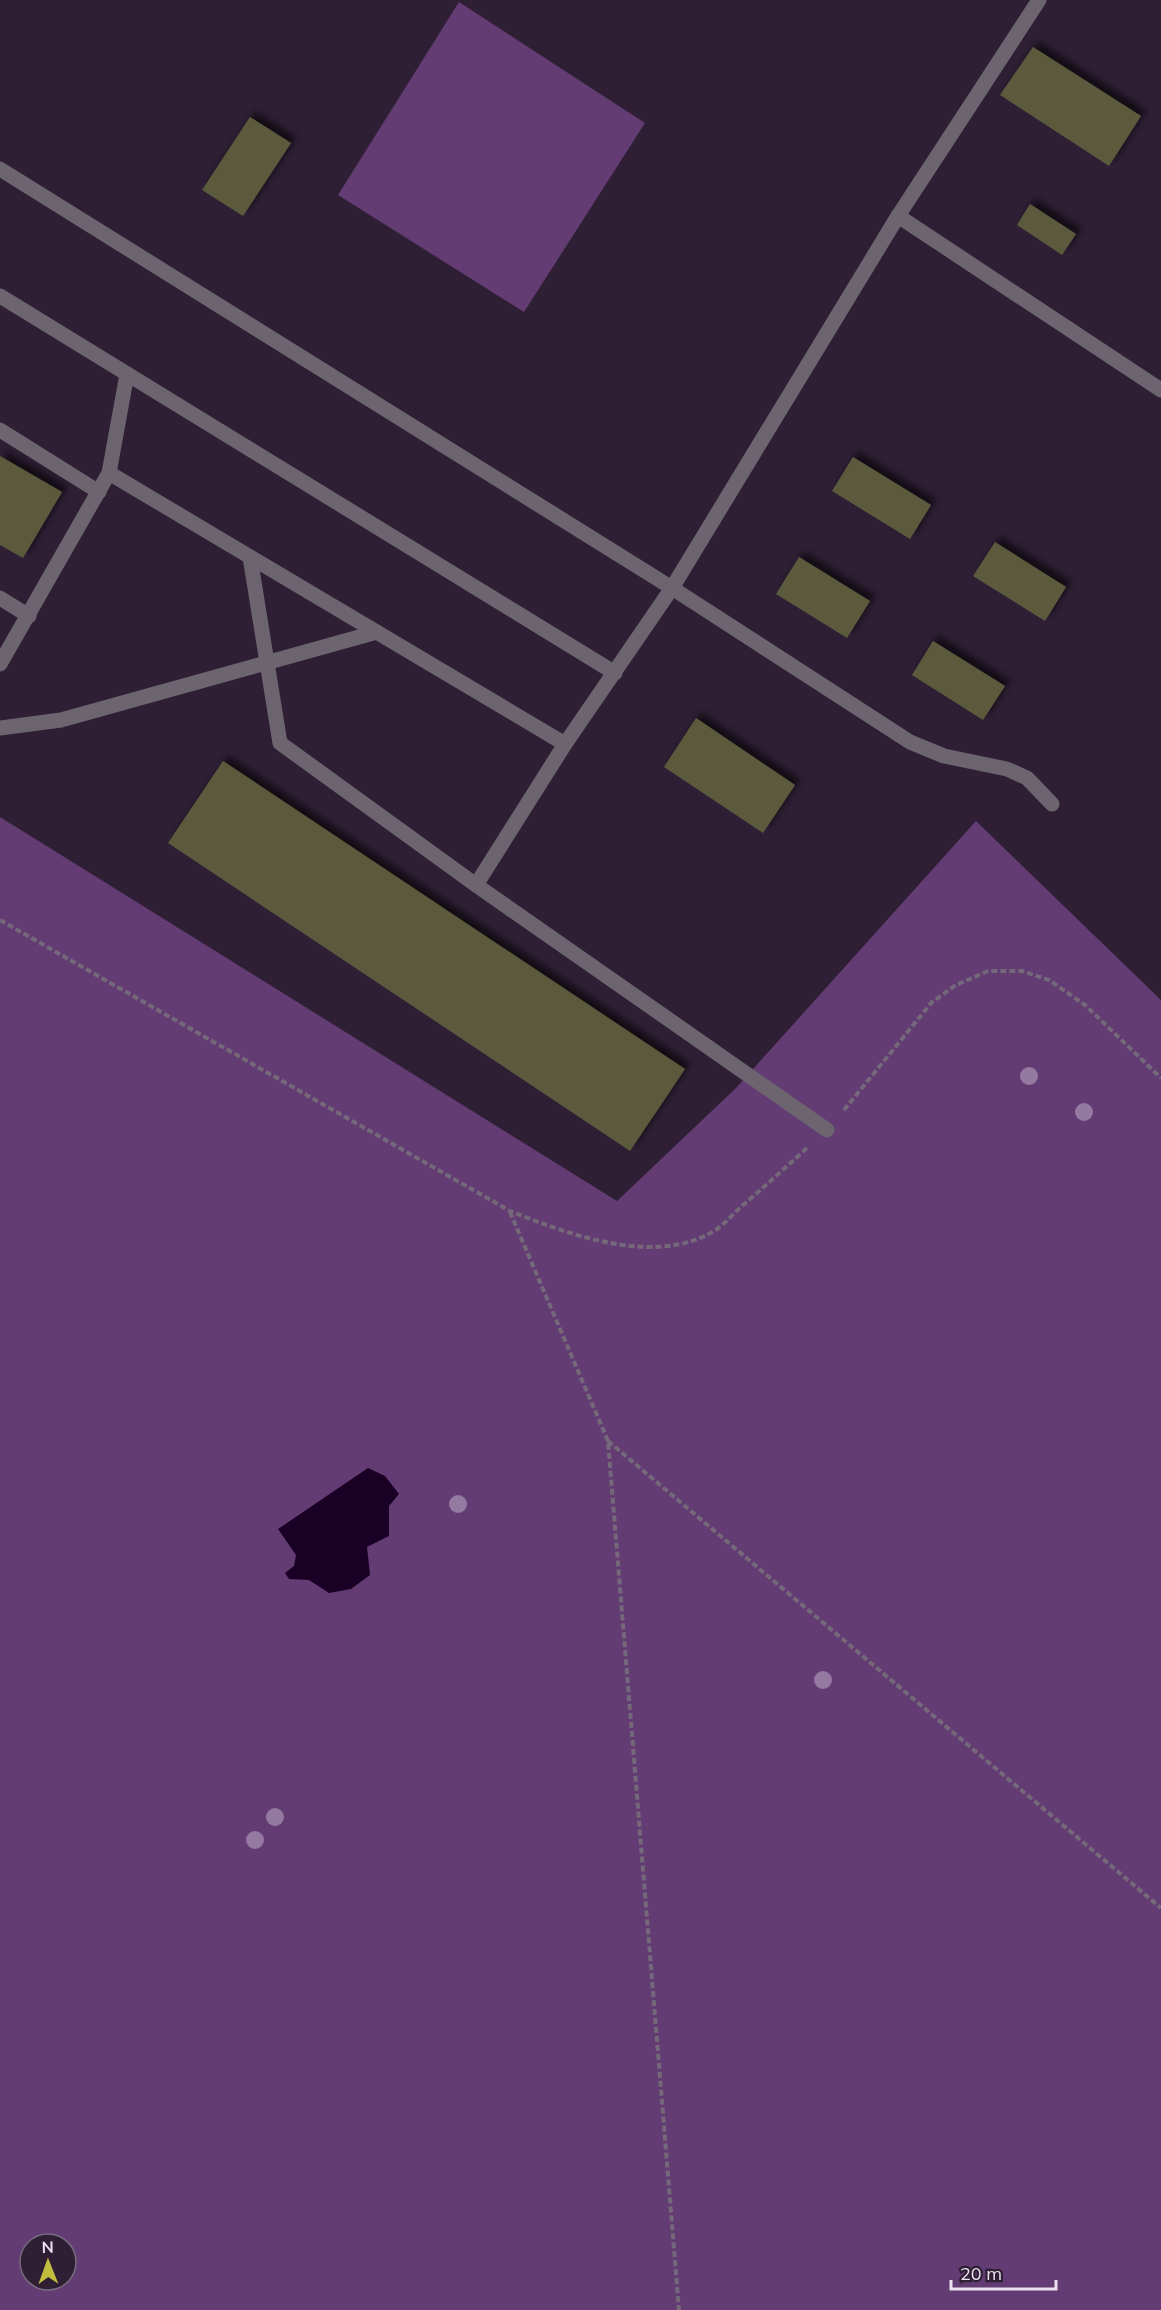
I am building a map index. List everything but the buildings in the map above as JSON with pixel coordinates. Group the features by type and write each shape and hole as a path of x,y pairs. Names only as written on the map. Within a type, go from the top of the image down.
{"lane":[{"path":"476,885 566,744 672,588 898,216 1039,0"},
{"path":"0,169 672,588 910,742 944,756 1007,769 1028,778 1052,804"},
{"path":"898,216 1161,390"},
{"path":"0,296 615,673"},
{"path":"0,664 109,473 127,374"},
{"path":"0,430 99,492"},
{"path":"109,473 566,744"},
{"path":"250,556 280,743 476,885 827,1130"},
{"path":"0,598 29,616"},
{"path":"0,728 62,720 377,632"}],"path":[{"path":"0,920 510,1211 568,1234 631,1246 662,1246 688,1241 714,1231 827,1130 932,1002 956,985 988,971 1022,971 1049,980 1085,1005 1161,1078"},
{"path":"510,1211 608,1441 679,2310"},
{"path":"608,1441 1161,1908"}],"shaded area":[{"path":"459,2 645,123 524,312 338,195"},
{"path":"0,817 617,1201 736,1088 976,821 1161,1000 1161,2310 0,2310"},
{"path":"368,1468 385,1476 399,1494 389,1506 389,1536 367,1547 370,1575 351,1589 329,1593 309,1580 289,1579 285,1573 294,1566 296,1555 278,1529"}]}
